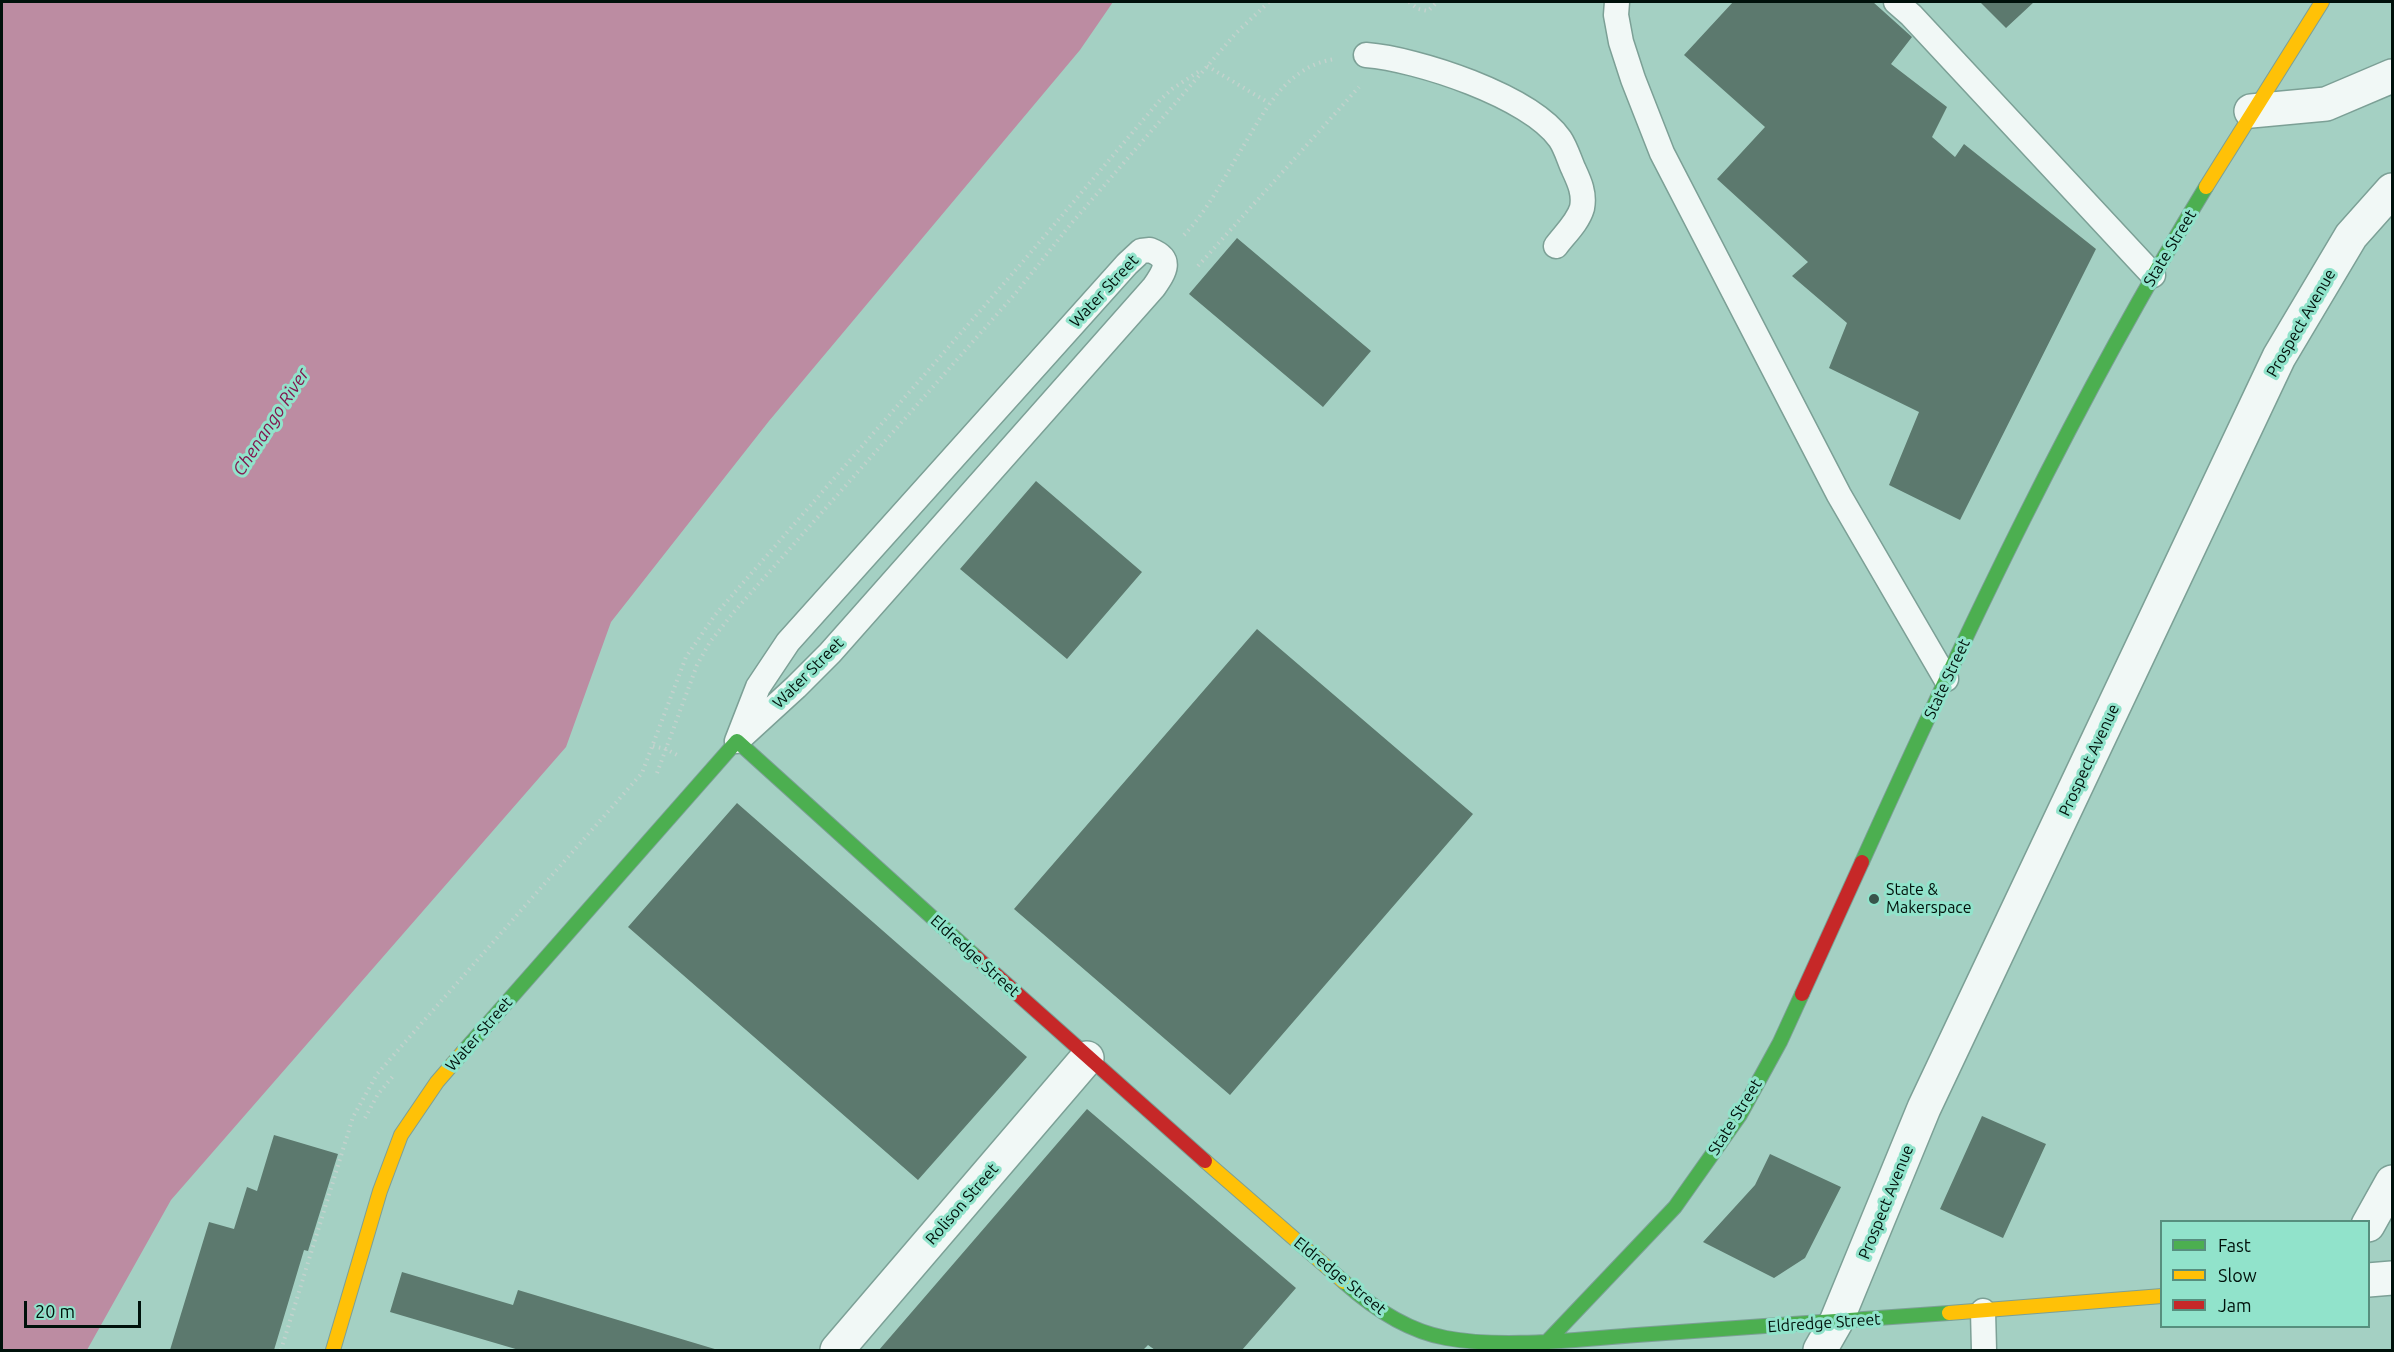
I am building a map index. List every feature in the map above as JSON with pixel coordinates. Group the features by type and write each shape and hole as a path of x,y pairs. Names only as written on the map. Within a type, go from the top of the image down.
{"street":[{"name":"State Street","path":"1544,1346 1675,1207 1740,1115 1780,1042 2002,558 2117,336 2251,111 2322,2"},
{"path":"2251,111 2326,104 2392,76"},
{"name":"Prospect Avenue","path":"1820,1350 1836,1322 1929,1097 2279,357 2351,236 2392,190"},
{"name":"Eldredge Street","path":"737,741 1087,1058 1361,1297 1388,1316 1428,1334 1474,1342 1544,1346 2160,1296"},
{"name":"Water Street","path":"333,1350 380,1191 401,1135 412,1115 437,1082 737,741"},
{"name":"Rolison Street","path":"837,1350 1087,1058"},
{"path":"2370,1221 2392,1182"},
{"path":"2370,1280 2392,1278"}],"lane":[{"path":"1617,2 1616,15 1621,42 1633,80 1662,153 1839,495 1947,679"},
{"path":"1896,2 1911,15 2153,275"},
{"path":"1366,56 1394,59 1490,90 1520,106 1549,127 1561,140 1581,187 1583,199 1576,221 1556,246"},
{"name":"Water Street","path":"1150,250 1159,253 1164,259 1166,268 1147,296 830,653 737,741 758,687 788,642 1134,256 1141,251 1150,250"},
{"path":"1983,1311 1984,1350"}],"path":[{"path":"653,781 697,664 710,642 733,613 1015,294 1070,225 1207,66 1236,33 1269,2"},
{"path":"1409,2 1418,9 1428,11 1437,2"},
{"path":"1164,259 1191,228 1269,103 1282,87 1311,66 1329,60 1366,56 1364,79 1357,90 1314,136"},
{"path":"1207,66 1269,103"},
{"path":"281,1350 353,1117 377,1074 642,773 686,657 715,615 1020,265 1160,100 1172,88 1207,66"},
{"path":"361,1128 378,1094 401,1066"}],"water":[{"name":"Chenango River","path":"2,2 1113,2 1080,50 769,421 611,622 566,747 171,1200 87,1350 2,1350"}],"building":[{"path":"1733,2 1873,2 1912,37 1891,64 1947,107 1932,137 1955,157 1964,144 2096,249 1960,520 1889,485 1919,412 1829,368 1847,323 1792,276 1808,262 1717,179 1765,127 1684,55"},
{"path":"1980,2 2034,2 2006,28"},
{"path":"1237,238 1371,351 1323,407 1189,294"},
{"path":"1036,481 1142,572 1067,659 960,569"},
{"path":"1257,629 1473,814 1230,1095 1014,909"},
{"path":"737,803 1027,1057 918,1180 628,927"},
{"path":"1087,1109 1296,1288 1242,1350 1155,1350 1148,1345 1143,1350 879,1350"},
{"path":"1982,1116 2046,1144 2003,1238 1940,1209"},
{"path":"274,1135 338,1154 308,1251 304,1250 274,1350 170,1350 209,1222 234,1229 247,1187 257,1191"},
{"path":"1770,1154 1841,1187 1805,1258 1774,1278 1703,1242 1755,1185"},
{"path":"402,1272 513,1305 518,1290 718,1350 519,1350 390,1312"}],"traffic: fast":[{"path":"1862,862 2023,519 2111,351 2206,187"},
{"path":"463,1052 737,741 976,957"},
{"path":"1540,1349 1675,1207 1740,1115 1780,1042 1802,994"},
{"path":"1344,1282 1391,1317 1418,1330 1446,1338 1492,1343 1566,1341 1949,1313"}],"traffic: slow":[{"path":"2206,187 2322,2"},
{"path":"333,1350 380,1191 401,1135 437,1082 463,1052"},
{"path":"1205,1161 1344,1282"},
{"path":"1949,1313 2160,1296"}],"traffic: jam":[{"path":"1802,994 1862,862"},
{"path":"976,957 1205,1161"}],"place":[{"name":"State & Makerspace","path":"1874,899"}]}
